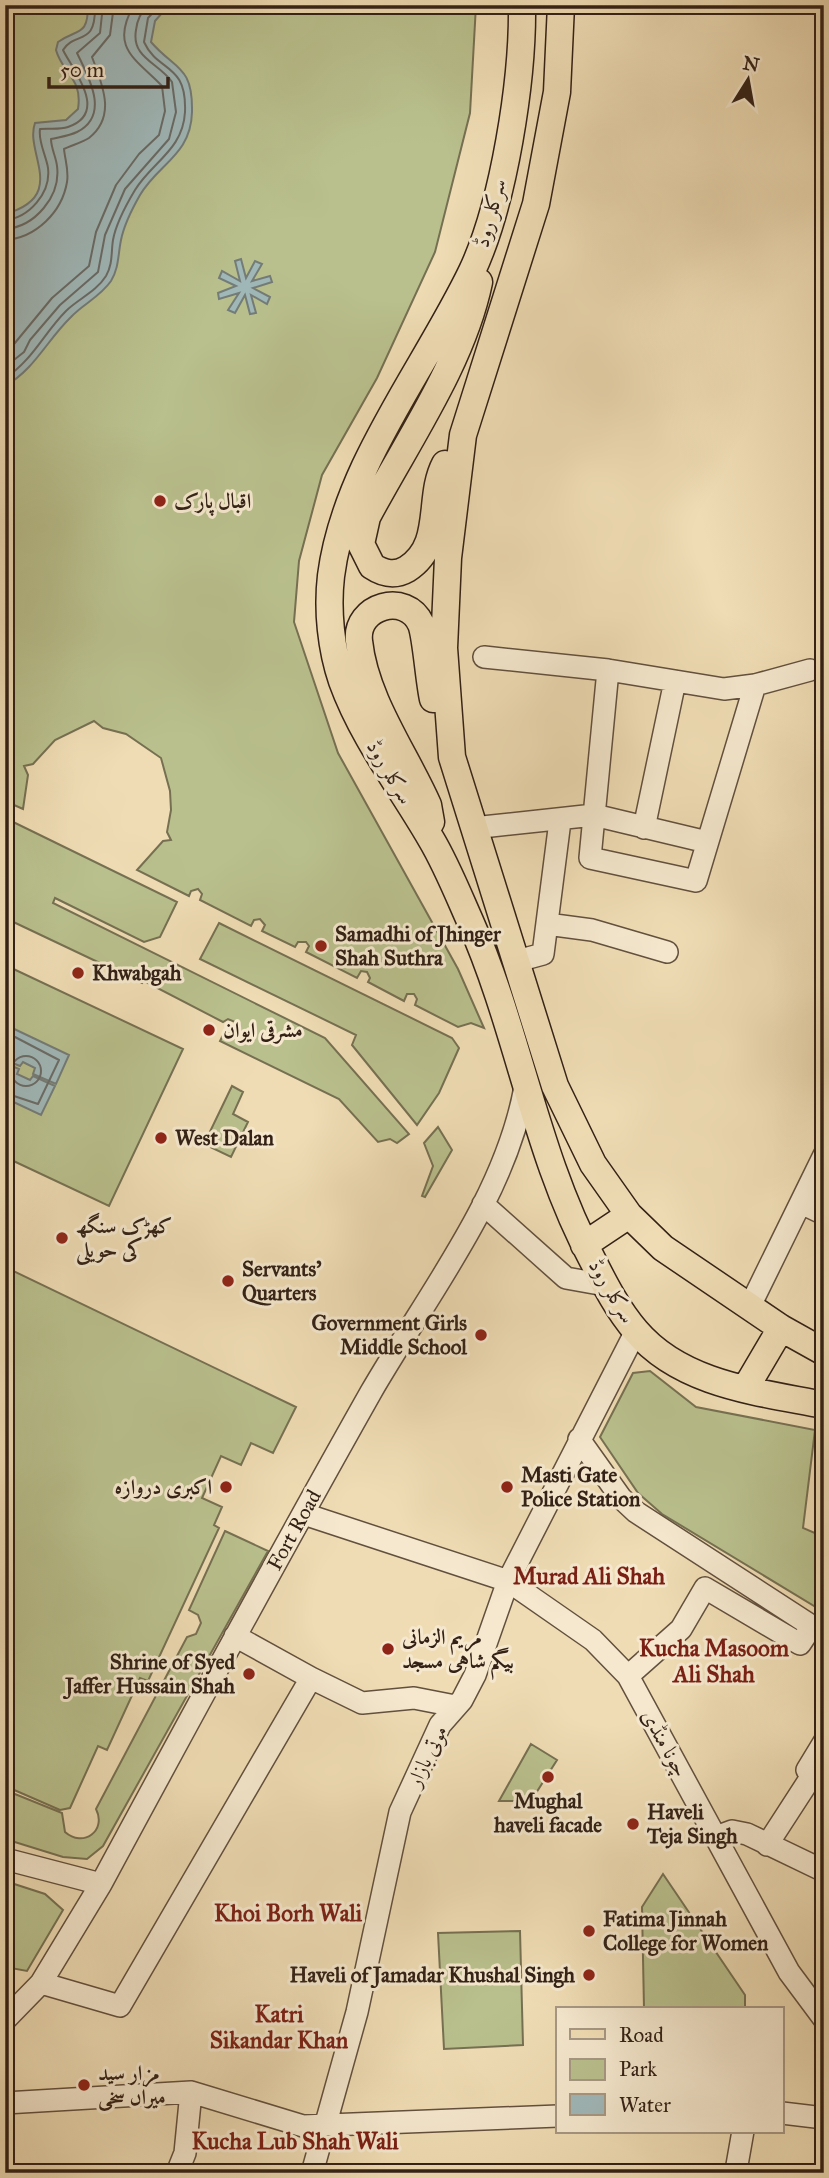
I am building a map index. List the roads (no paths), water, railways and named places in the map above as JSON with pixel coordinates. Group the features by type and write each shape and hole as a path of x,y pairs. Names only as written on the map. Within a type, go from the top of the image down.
{"main road":[{"name":"سرکلر روڈ","path":"522,5 520,67 486,237 465,285 355,488 340,532 331,580 330,614 341,679 358,718 433,841 472,925 552,1170 584,1245 605,1285 636,1331 680,1366 745,1389 824,1405"},
{"name":"سرکلر روڈ","path":"561,5 557,92 536,204 463,435 448,558 444,648 452,757 567,1115 593,1164 629,1215 663,1248 781,1328 824,1352"},
{"path":"463,435 443,467 432,535 423,557 402,572 381,572 365,557 361,544 362,531 460,342 476,296 486,237"},
{"path":"433,841 428,805 381,710 361,653 358,639 361,624 372,610 389,605 404,608 421,625 435,709 452,757"},
{"path":"584,1245 629,1215"},
{"path":"745,1389 781,1328"}],"street":[{"path":"484,657 608,670 724,689 755,685 810,670"},
{"path":"608,670 590,858 696,881 755,685"},
{"path":"645,828 675,681"},
{"path":"473,828 560,821 594,815 708,842"},
{"path":"517,961 543,954 560,821"},
{"path":"547,924 592,930 667,952"},
{"name":"Fort Road","path":"5,2020 41,1983 101,1884 303,1514 483,1204 499,1175 518,1124 525,1087"},
{"path":"750,1306 824,1155"},
{"path":"801,1203 824,1214"},
{"path":"483,1204 566,1278 605,1285"},
{"name":"موتی بازار","path":"313,2173 357,2012 395,1827 440,1725 475,1675 508,1581 636,1331"},
{"path":"579,1439 621,1498 636,1512 817,1632 800,1644 705,1588 681,1629 628,1676"},
{"name":"چونا منڈی","path":"303,1514 508,1581 593,1640 628,1676 789,1972 824,2019"},
{"path":"235,1636 362,1703 414,1698 455,1706"},
{"path":"41,1983 120,2006 311,1678"},
{"path":"767,1845 813,1773 807,1770 824,1742"},
{"path":"716,1837 732,1831 747,1834 824,1871"},
{"path":"5,1859 101,1884"},
{"path":"177,2173 185,2152 191,2092"},
{"path":"5,2103 191,2092 303,2126 556,2116"},
{"path":"784,2113 824,2118"},
{"path":"741,2173 737,2165 743,2132"}],"water":[{"path":"88,5 169,5 155,21 151,42 186,77 192,97 190,127 180,149 147,184 134,206 122,234 117,266 111,281 102,292 76,312 25,371 5,386 5,214 24,206 35,196 40,185 33,135 35,123 66,120 78,109 78,90 56,50 58,42 84,27"},
{"path":"241,259 246,278 255,261 262,264 252,281 270,276 272,282 253,288 270,297 267,304 251,295 256,313 250,314 245,295 235,313 228,310 239,293 219,299 218,293 236,286 219,278 222,271 240,281 235,261"},
{"path":"10,1027 69,1055 56,1084 33,1074 35,1068 23,1062 20,1066 5,1060 5,1038"},
{"path":"5,1063 19,1069 17,1074 30,1080 33,1076 55,1086 41,1115 5,1098"}],"place":[{"name":"اقبال پارک","path":"160,501"},
{"name":"Samadhi of Jhinger Shah Suthra","path":"321,946"},
{"name":"Khwabgah","path":"78,973"},
{"name":"مشرقی ایوان","path":"209,1030"},
{"name":"West Dalan","path":"161,1138"},
{"name":"کھڑک سنگھ کی حویلی","path":"62,1238"},
{"name":"Servants' Quarters","path":"228,1281"},
{"name":"Government Girls Middle School","path":"481,1335"},
{"name":"اکبری دروازہ","path":"226,1487"},
{"name":"Masti Gate Police Station","path":"507,1487"},
{"name":"مریم الزمانی بیگم شاہی مسجد","path":"388,1649"},
{"name":"Shrine of Syed Jaffer Hussain Shah","path":"249,1674"},
{"name":"Mughal haveli facade","path":"548,1777"},
{"name":"Haveli Teja Singh","path":"633,1824"},
{"name":"Fatima Jinnah College for Women","path":"589,1931"},
{"name":"Haveli of Jamadar Khushal Singh","path":"589,1975"},
{"name":"مزار سید میراں سخی","path":"84,2085"}],"district":[{"name":"Murad Ali Shah","path":"589,1576"},
{"name":"Kucha Masoom Ali Shah","path":"714,1661"},
{"name":"Khoi Borh Wali","path":"288,1913"},
{"name":"Katri Sikandar Khan","path":"279,2027"},
{"name":"Kucha Lub Shah Wali","path":"295,2141"}]}
